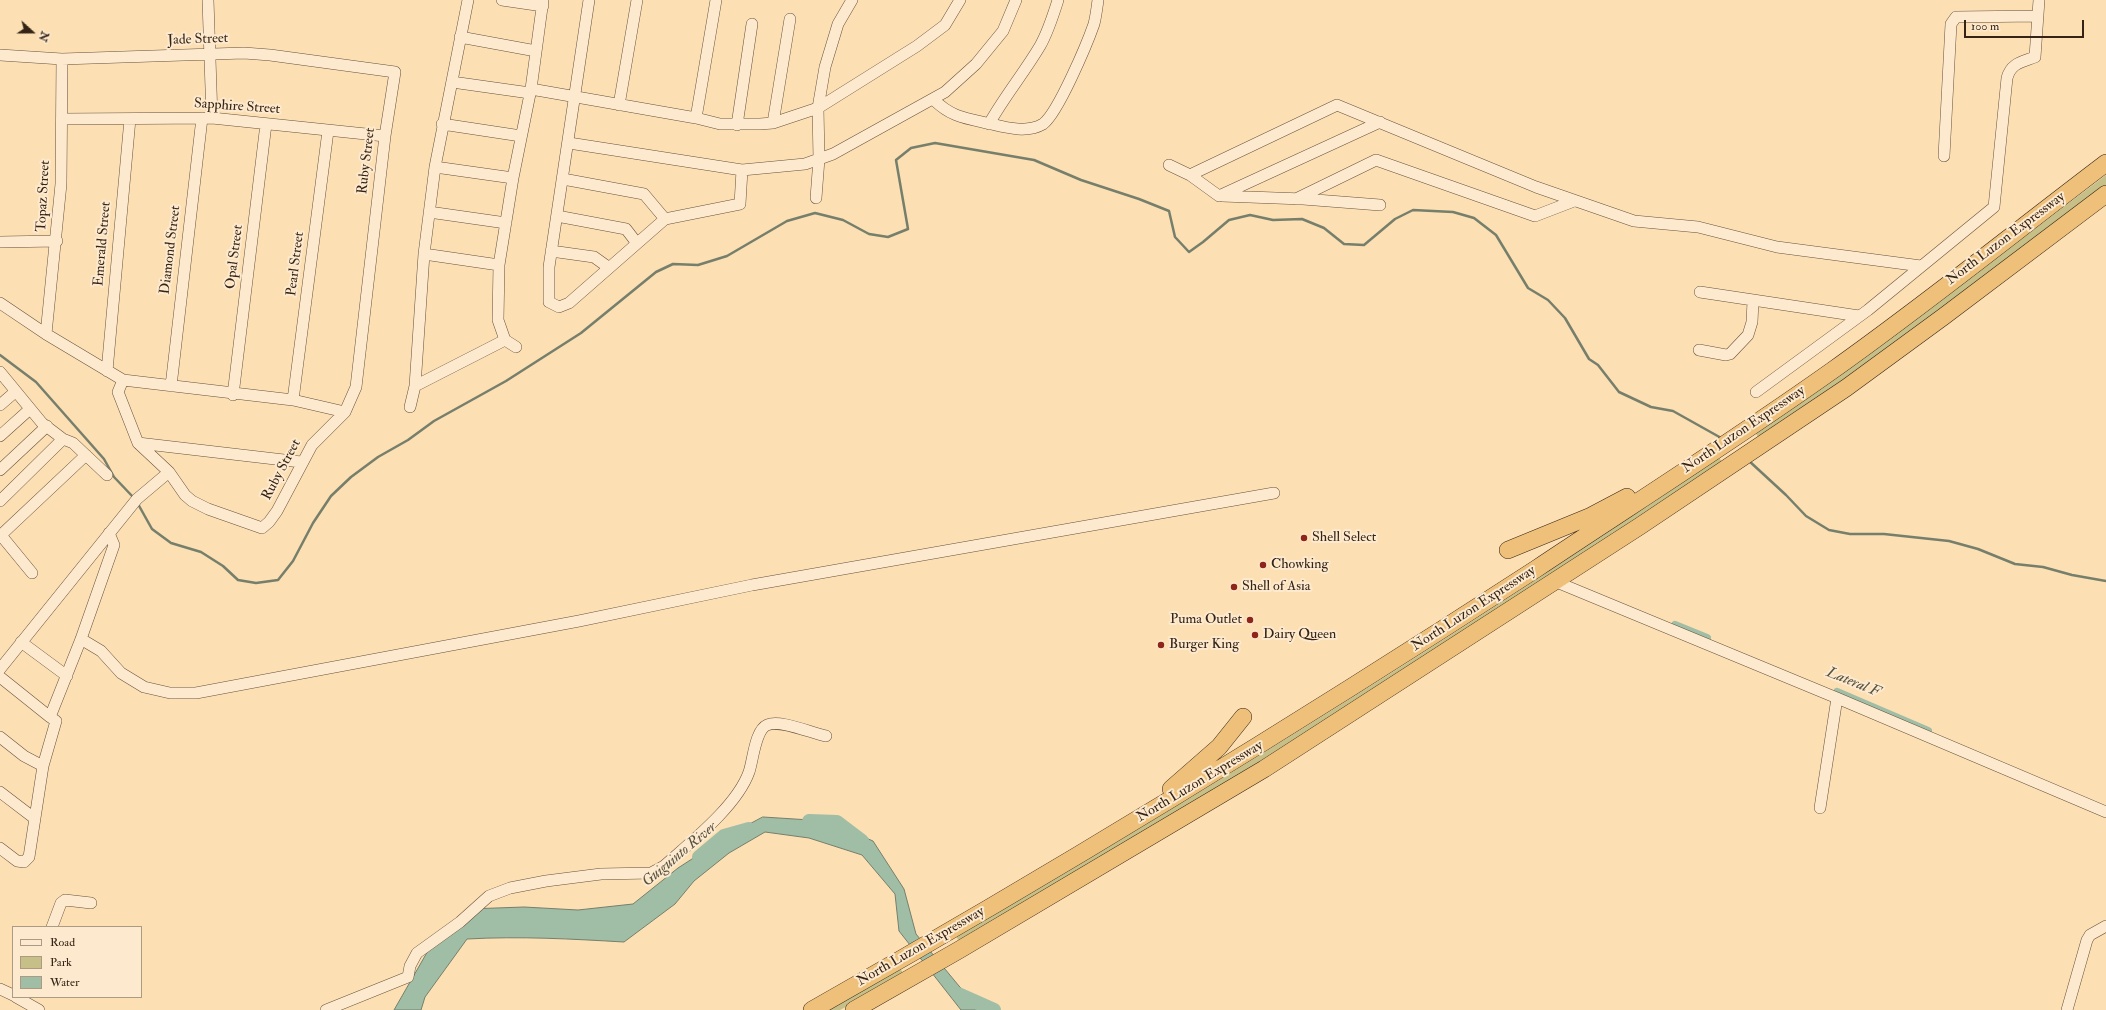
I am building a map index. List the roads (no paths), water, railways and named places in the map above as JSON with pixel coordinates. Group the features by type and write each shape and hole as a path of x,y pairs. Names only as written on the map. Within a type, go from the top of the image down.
{"highway":[{"name":"North Luzon Expressway","path":"812,1010 898,961 1254,749 1433,636 1834,370 2106,163"},
{"name":"North Luzon Expressway","path":"854,1010 959,950 1264,769 1554,581 1846,388 1944,317 2106,194"},
{"path":"1508,550 1591,516 1685,464 1714,450"},
{"path":"1048,872 1168,792 1219,747 1243,717"}],"street":[{"name":"Diamond Street","path":"171,386 207,118 210,54 208,0"},
{"path":"410,407 415,386 424,254 435,167 442,124 468,0"},
{"path":"502,0 543,3 530,91 513,178 499,265 498,320 505,340 516,347"},
{"path":"589,0 569,143 551,251 549,267 549,302 554,306 560,307 569,303 636,242 665,218 740,204 742,170"},
{"path":"619,105 637,0"},
{"path":"696,118 716,0"},
{"path":"816,198 819,159 818,108 825,67 838,24 852,0"},
{"path":"452,82 575,96 696,118 720,124 737,125 772,123 818,108 918,46 945,25 960,0"},
{"path":"569,143 742,170 782,168 805,164 833,154 945,92 976,64 1002,31 1016,0"},
{"path":"989,124 1002,99 1040,46 1051,24 1058,0"},
{"path":"933,99 945,111 956,117 1022,130 1043,123 1059,102 1083,49 1094,23 1098,0"},
{"path":"1756,392 1859,316 1994,207 2007,78 2009,70 2014,65 2035,57 2040,0"},
{"path":"1944,156 1951,24 1954,18 2038,16"},
{"path":"772,123 790,18"},
{"path":"737,125 752,24"},
{"path":"460,37 536,51"},
{"name":"Jade Street","path":"0,55 62,59 210,54 270,55 396,72"},
{"name":"Topaz Street","path":"46,334 57,240 61,184 62,59"},
{"name":"Ruby Street","path":"123,380 118,392 138,443 169,472 185,495 192,502 262,528 269,522 277,511 301,462 312,445 345,412 356,387 385,136 396,72"},
{"path":"1190,175 1337,105 1574,201 1634,221 1698,227 1777,247 1921,266"},
{"name":"Sapphire Street","path":"62,119 207,118 385,136"},
{"name":"Emerald Street","path":"107,371 130,119"},
{"path":"1219,196 1380,122"},
{"name":"Opal Street","path":"233,394 266,124"},
{"path":"442,124 521,136"},
{"name":"Pearl Street","path":"293,400 328,131"},
{"path":"1296,199 1376,160 1535,216 1574,201"},
{"path":"1169,166 1190,175 1219,196 1296,199 1380,205"},
{"path":"435,167 513,178"},
{"path":"563,179 644,194 665,218"},
{"path":"429,212 506,223"},
{"path":"557,216 626,229 636,242"},
{"path":"0,242 57,240"},
{"path":"551,251 594,257 608,267"},
{"path":"424,254 499,265"},
{"path":"1700,292 1859,316"},
{"path":"1699,350 1726,355 1730,354 1748,335 1752,322 1753,301"},
{"path":"0,303 46,334 123,380 293,400 345,412"},
{"path":"415,386 505,340"},
{"path":"1,374 30,409 47,426 63,439 73,443 107,475"},
{"path":"0,406 15,392"},
{"path":"0,436 30,409"},
{"path":"0,470 47,426"},
{"path":"0,501 63,439"},
{"path":"138,443 301,462"},
{"path":"32,573 1,534 86,455"},
{"path":"0,669 137,499 169,472"},
{"path":"81,639 101,651 121,673 144,687 170,693 196,693 579,621 752,585 1274,493"},
{"path":"50,717 81,639 114,545 109,532"},
{"path":"1554,581 1837,698 2106,812"},
{"path":"21,642 67,676"},
{"path":"0,677 56,721 43,766 29,857 24,862 17,861 0,848"},
{"path":"1820,808 1837,698"},
{"path":"326,1010 408,977 410,966 417,953 460,922 489,896 510,888 546,881 600,874 652,873 664,866 730,806 749,773 759,732 766,725 777,724 826,736"},
{"path":"0,737 24,756 43,766"},
{"path":"0,792 34,818"},
{"path":"52,926 61,903 65,900 91,903"},
{"path":"2067,1010 2087,940 2090,935 2106,926"},
{"path":"0,989 12,995"},
{"path":"18,998 39,1010"}],"water":[{"path":"763,817 826,821 873,841 904,889 916,934 959,986 983,1010 961,1010 899,931 895,894 862,855 809,838 765,832 729,853 694,881 675,904 624,942 526,938 467,939 425,997 421,1010 394,1010 429,949 468,909 524,907 578,910 633,904 678,868 729,835"}],"waterway":[{"path":"138,504 152,529 171,543 201,552 223,566 238,580 256,583 278,580 293,561 313,523 331,496 351,477 378,457 408,440 434,421 506,381 581,333 656,272 673,264 698,265 727,256 787,221 815,213 843,220 869,234 888,237 908,229 896,160 911,148 935,143 1034,160 1081,180 1139,199 1169,211 1175,237 1189,252 1229,220 1250,215 1273,220 1302,219 1324,228 1344,244 1364,245 1395,219 1413,210 1453,212 1474,218 1496,235 1528,288 1548,300 1565,318 1589,359 1598,365 1619,392 1651,407 1673,411 1723,439"},
{"path":"0,355 36,382 104,459 114,477 134,498"},
{"path":"1748,460 1786,495 1806,516 1829,530 1850,534 1884,534 1949,541 1978,549 2015,564 2043,567 2072,575 2106,581"},
{"name":"Lateral F","path":"1675,625 1707,638"},
{"name":"Lateral F","path":"1837,692 1928,731"},
{"name":"Guiguinto River","path":"809,821 837,822 862,841"},
{"name":"Guiguinto River","path":"699,857 724,836 749,829"},
{"name":"Guiguinto River","path":"958,994 994,1010"}],"place":[{"name":"Shell Select","path":"1304,538"},
{"name":"Chowking","path":"1263,565"},
{"name":"Shell of Asia","path":"1234,587"},
{"name":"Puma Outlet","path":"1250,620"},
{"name":"Dairy Queen","path":"1255,635"},
{"name":"Burger King","path":"1161,645"}]}
